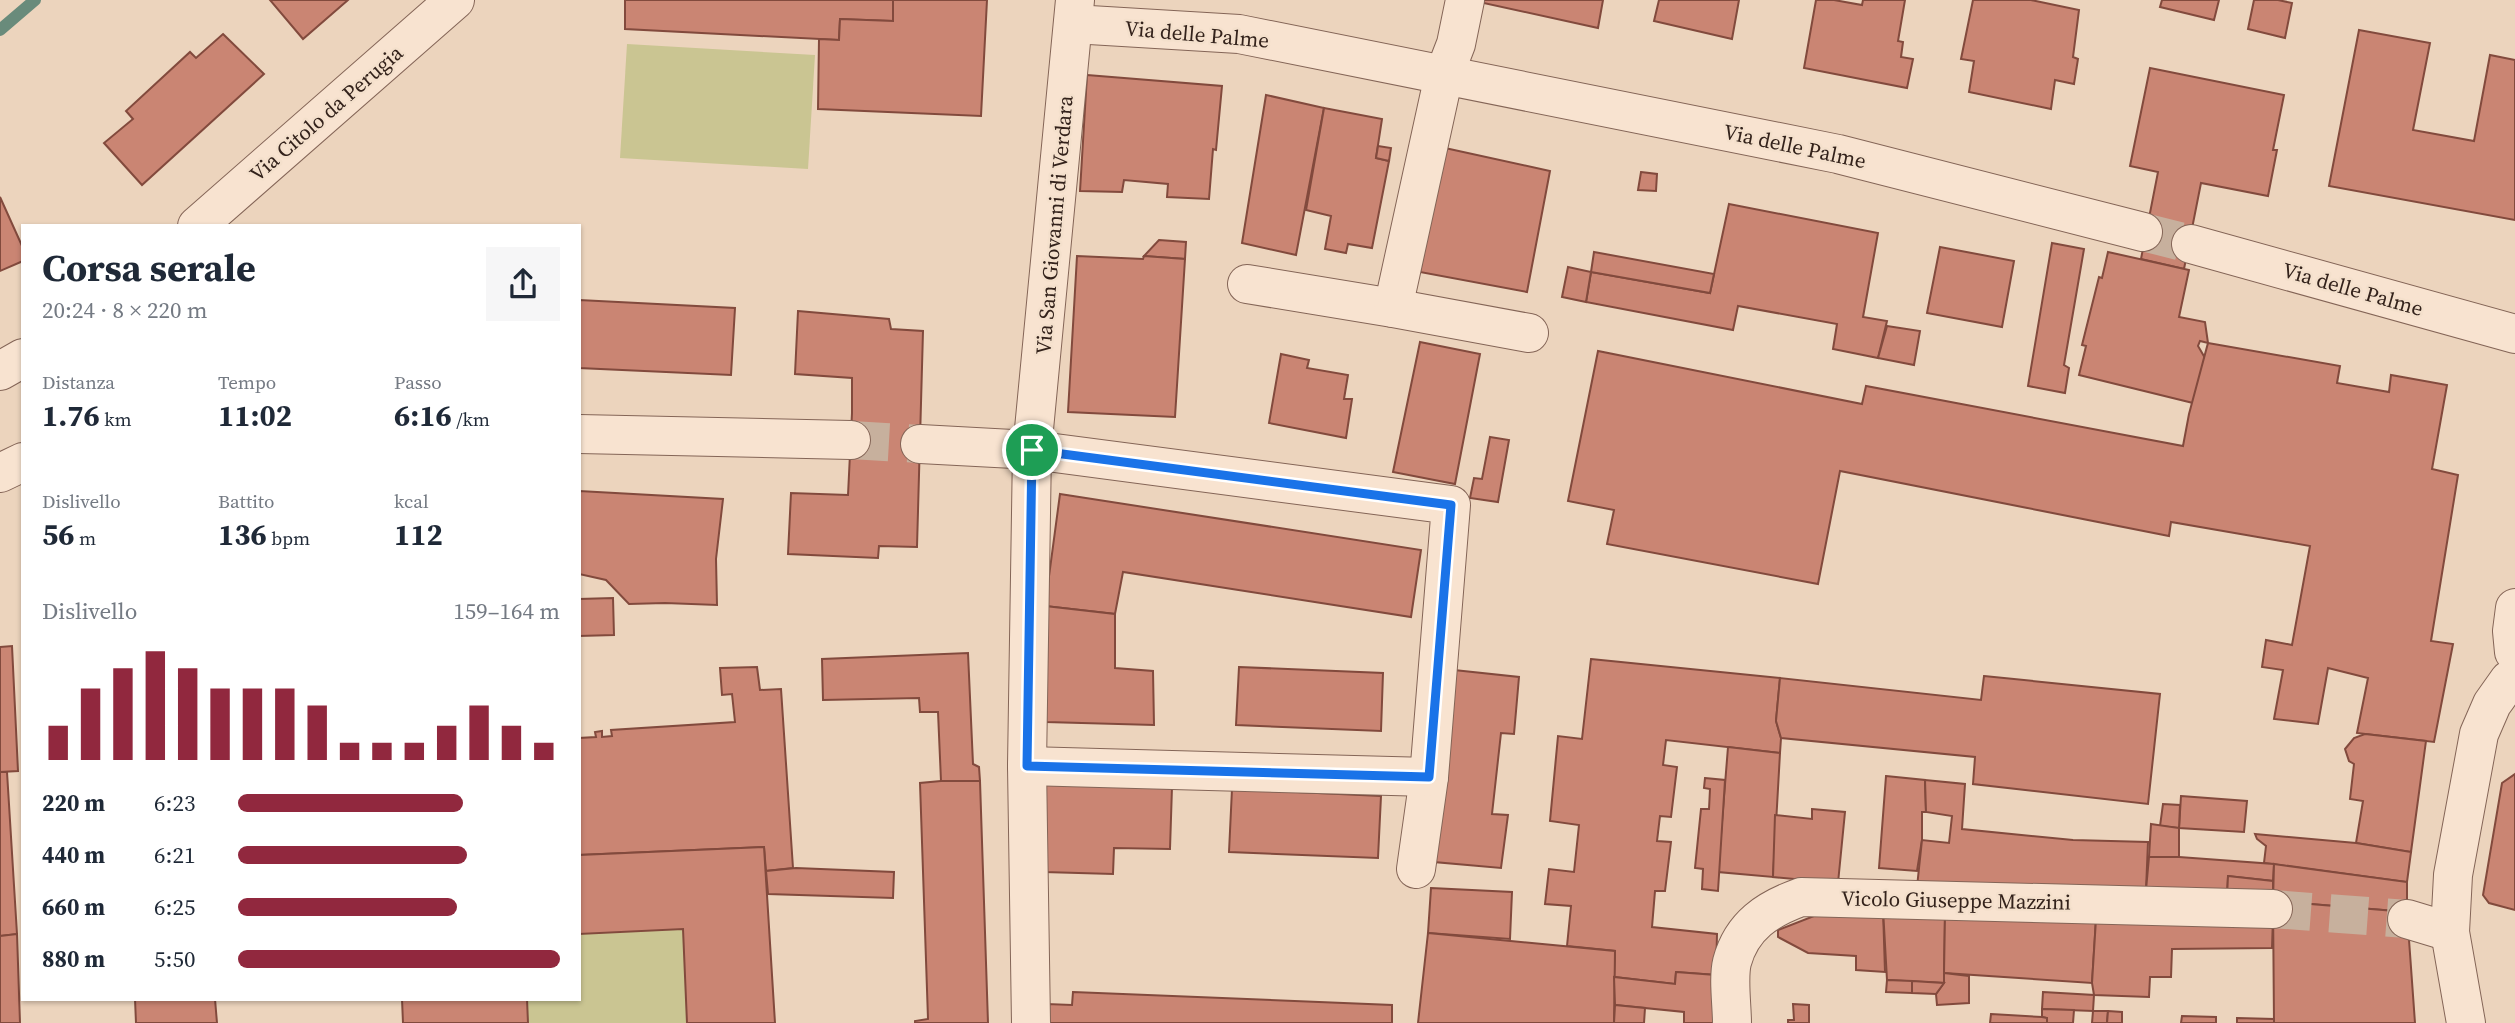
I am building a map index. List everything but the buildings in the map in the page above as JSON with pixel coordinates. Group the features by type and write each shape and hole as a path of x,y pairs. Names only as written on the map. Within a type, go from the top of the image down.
{"street":[{"name":"Via Citolo da Perugia","path":"199,224 455,0"},
{"path":"1393,308 1444,75 1456,44 1465,0"},
{"name":"Via delle Palme","path":"1074,12 1239,34 1838,154 2143,232"},
{"name":"Via San Giovanni di Verdara","path":"1027,766 1032,450 1074,12"},
{"name":"Via delle Palme","path":"2206,248 2515,334"},
{"path":"1248,284 1529,333"},
{"path":"0,371 21,359"},
{"path":"581,434 851,440"},
{"path":"920,444 1032,450 1451,505 1429,777 1416,870"},
{"path":"0,473 21,463"},
{"path":"2466,1023 2450,932 2454,875 2479,734 2492,704 2514,676 2512,631 2515,608"},
{"path":"1031,1023 1027,766 1429,777"},
{"name":"Vicolo Giuseppe Mazzini","path":"1732,1023 1732,963 1747,928 1778,905 1801,897 2273,909"},
{"path":"2407,919 2450,932"}],"shaded area":[{"path":"627,44 815,55 808,169 620,158"},
{"path":"683,929 687,1023 528,1023 527,1001 581,1001 581,934"}],"waterway":[{"path":"0,30 35,0"}],"tunnel":[{"path":"2143,232 2191,244"},
{"path":"851,440 920,444"},
{"path":"2273,909 2407,919"}],"route":[{"path":"1032,450 1451,505 1429,777 1027,766 1032,450"}]}
